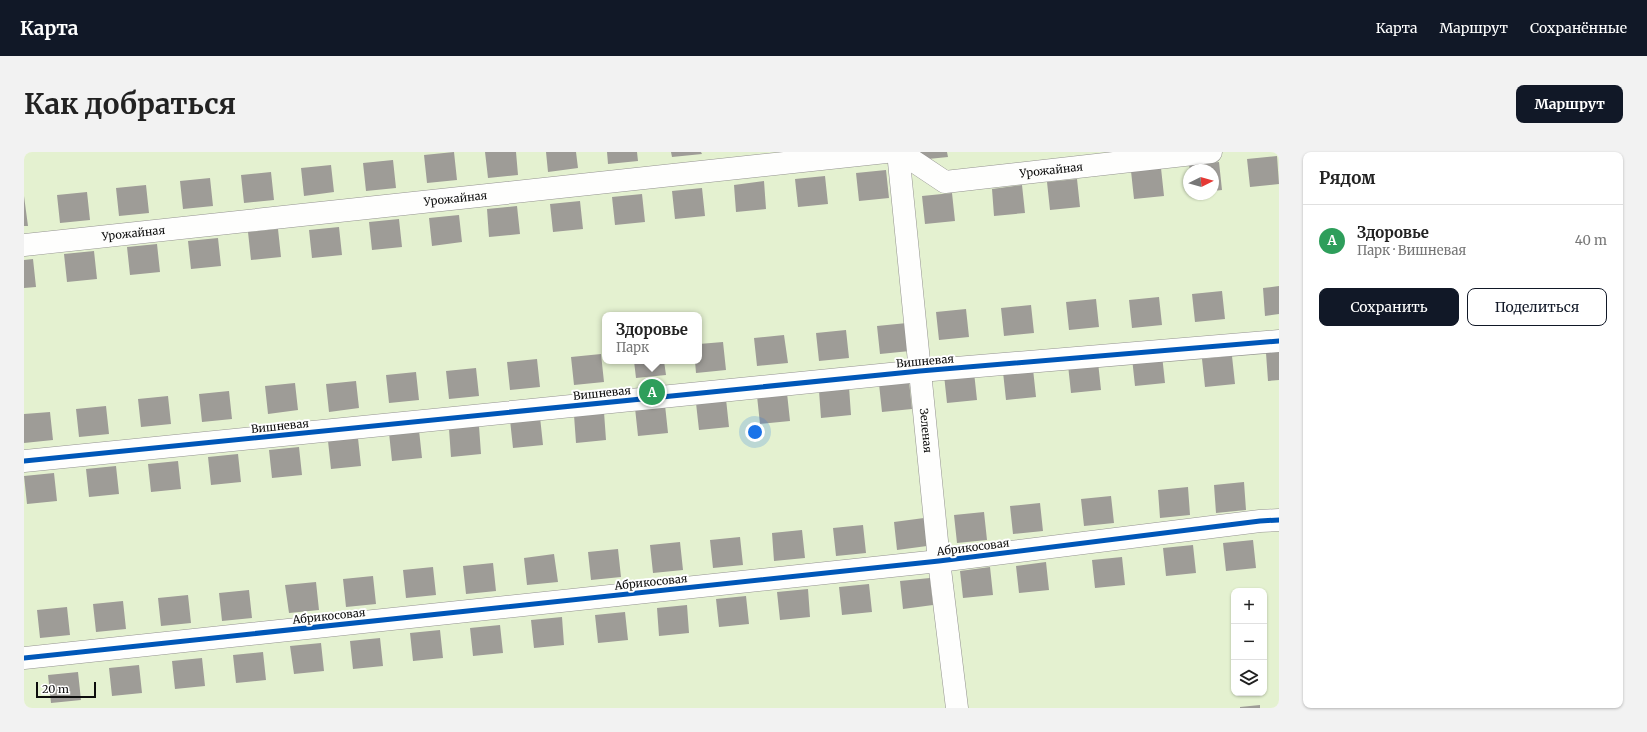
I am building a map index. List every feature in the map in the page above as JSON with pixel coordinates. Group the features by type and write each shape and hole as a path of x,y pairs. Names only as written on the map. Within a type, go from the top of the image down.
{"street":[{"name":"Урожайная","path":"24,245 886,152"},
{"name":"Урожайная","path":"899,152 945,182 1211,152"},
{"name":"Зеленая","path":"899,152 939,562 957,708"},
{"name":"Вишневая","path":"24,462 920,371 1279,342"},
{"name":"Абрикосовая","path":"24,658 939,562 1260,521 1279,520"}],"green space":[{"path":"24,152 1279,152 1279,708 24,708"}],"building":[{"path":"454,152 457,180 427,183 424,155"},
{"path":"485,152 516,152 518,175 488,178"},
{"path":"546,152 576,152 578,168 548,172"},
{"path":"607,152 637,152 638,161 608,164"},
{"path":"671,152 701,152 702,154 672,157"},
{"path":"917,152 947,152 948,157 918,160"},
{"path":"1277,156 1279,184 1250,187 1247,159"},
{"path":"393,160 396,188 366,191 363,163"},
{"path":"1219,162 1222,190 1219,190 1219,164 1199,164"},
{"path":"331,165 334,192 304,196 301,168"},
{"path":"1161,168 1164,196 1134,199 1131,171"},
{"path":"886,170 889,198 859,201 856,173"},
{"path":"271,172 274,200 244,203 241,175"},
{"path":"825,176 828,204 798,207 795,179"},
{"path":"210,178 213,206 183,209 180,181"},
{"path":"1077,179 1080,207 1050,210 1047,182"},
{"path":"764,181 766,209 736,212 734,185"},
{"path":"146,185 149,213 119,216 116,188"},
{"path":"1022,185 1025,213 994,216 992,189"},
{"path":"702,188 705,216 675,219 672,191"},
{"path":"87,192 90,220 60,223 57,195"},
{"path":"952,193 955,221 925,224 922,196"},
{"path":"642,194 645,222 615,225 612,197"},
{"path":"24,196 28,226 24,226"},
{"path":"580,201 583,229 553,232 550,204"},
{"path":"517,206 520,234 489,237 487,209"},
{"path":"459,215 462,242 432,246 429,218"},
{"path":"399,219 402,247 372,250 369,222"},
{"path":"339,227 342,255 312,258 309,230"},
{"path":"278,229 281,257 251,260 248,232"},
{"path":"218,238 221,266 191,269 188,241"},
{"path":"157,244 160,272 130,275 127,247"},
{"path":"94,251 97,279 67,282 64,254"},
{"path":"33,259 36,287 24,288 24,260"},
{"path":"1279,286 1279,314 1265,316 1263,288"},
{"path":"1222,291 1225,319 1195,322 1192,294"},
{"path":"1159,297 1162,325 1132,328 1129,300"},
{"path":"1096,299 1099,327 1069,330 1066,302"},
{"path":"1031,305 1034,333 1004,336 1001,308"},
{"path":"966,309 969,337 939,340 936,312"},
{"path":"907,323 910,351 880,354 877,326"},
{"path":"846,330 849,358 819,361 816,333"},
{"path":"784,335 788,363 757,366 754,338"},
{"path":"723,342 726,370 696,373 695,364 702,364 702,344"},
{"path":"1279,351 1279,380 1268,381 1266,353"},
{"path":"601,354 604,382 574,385 571,357"},
{"path":"1162,355 1165,383 1135,386 1132,358"},
{"path":"1232,356 1235,384 1205,387 1202,359"},
{"path":"537,359 540,387 510,390 507,362"},
{"path":"1098,362 1101,390 1071,393 1068,365"},
{"path":"634,364 664,364 666,375 636,378"},
{"path":"476,368 479,396 449,399 446,371"},
{"path":"1033,369 1036,397 1006,400 1003,372"},
{"path":"416,372 419,400 389,403 386,375"},
{"path":"974,372 977,400 947,403 944,375"},
{"path":"356,381 359,408 329,412 326,384"},
{"path":"909,381 912,409 882,412 879,384"},
{"path":"295,383 298,410 268,414 265,386"},
{"path":"849,387 851,415 821,418 819,391"},
{"path":"229,391 232,419 202,422 199,394"},
{"path":"787,393 790,421 760,424 757,396"},
{"path":"168,396 171,424 141,427 138,399"},
{"path":"726,399 729,427 699,430 696,403"},
{"path":"665,405 668,433 638,436 635,408"},
{"path":"106,406 109,434 79,437 76,409"},
{"path":"50,412 53,440 24,443 24,414"},
{"path":"604,412 606,440 576,443 574,415"},
{"path":"540,417 543,445 513,448 510,420"},
{"path":"479,426 481,454 451,457 449,429"},
{"path":"419,430 422,458 392,461 389,433"},
{"path":"358,438 361,466 331,469 328,441"},
{"path":"299,447 302,475 272,478 269,450"},
{"path":"238,454 241,482 211,485 208,457"},
{"path":"178,461 181,489 151,492 148,464"},
{"path":"116,466 119,494 89,497 86,469"},
{"path":"54,473 57,501 27,504 24,476"},
{"path":"1244,482 1246,510 1216,513 1214,485"},
{"path":"1188,487 1190,515 1160,518 1158,490"},
{"path":"1111,496 1114,523 1084,526 1081,499"},
{"path":"1040,503 1043,531 1013,534 1010,506"},
{"path":"984,512 987,540 957,543 954,515"},
{"path":"924,518 927,546 897,550 894,522"},
{"path":"863,525 866,553 836,556 833,528"},
{"path":"802,530 805,558 774,561 772,533"},
{"path":"740,537 743,565 713,568 710,540"},
{"path":"1253,540 1256,568 1226,571 1223,543"},
{"path":"680,542 683,570 653,573 650,545"},
{"path":"1193,545 1196,573 1166,576 1163,548"},
{"path":"618,549 621,577 591,580 588,552"},
{"path":"554,554 558,582 527,585 524,558"},
{"path":"1122,557 1125,585 1095,588 1092,560"},
{"path":"1046,562 1049,590 1019,593 1016,566"},
{"path":"493,563 496,591 466,594 463,566"},
{"path":"433,567 436,595 406,598 403,570"},
{"path":"990,567 993,595 963,598 960,571"},
{"path":"373,576 376,604 346,607 343,579"},
{"path":"930,578 933,605 903,609 900,581"},
{"path":"316,582 319,610 289,613 285,585"},
{"path":"869,584 872,612 842,615 839,587"},
{"path":"808,589 810,617 780,620 777,592"},
{"path":"249,590 252,618 222,621 219,593"},
{"path":"188,595 191,623 161,626 158,598"},
{"path":"746,596 749,624 719,627 716,599"},
{"path":"123,601 126,629 96,632 93,604"},
{"path":"687,605 689,633 659,636 657,608"},
{"path":"67,607 70,635 40,638 37,610"},
{"path":"625,612 628,640 598,643 595,615"},
{"path":"562,617 564,645 534,648 531,620"},
{"path":"500,625 503,653 473,656 470,628"},
{"path":"440,630 443,658 413,661 410,633"},
{"path":"380,638 383,666 353,669 350,641"},
{"path":"321,643 324,671 294,674 290,646"},
{"path":"263,652 266,680 236,683 233,655"},
{"path":"202,658 205,686 175,689 172,661"},
{"path":"139,665 142,693 112,696 109,668"},
{"path":"78,672 81,700 51,703 48,675"},
{"path":"1260,705 1260,708 1240,708 1240,707"}],"cycle path":[{"path":"24,461 920,371 1279,341"},
{"path":"24,658 939,561 1260,521 1279,520"}],"place":[{"name":"Здоровье","path":"652,392"}]}
